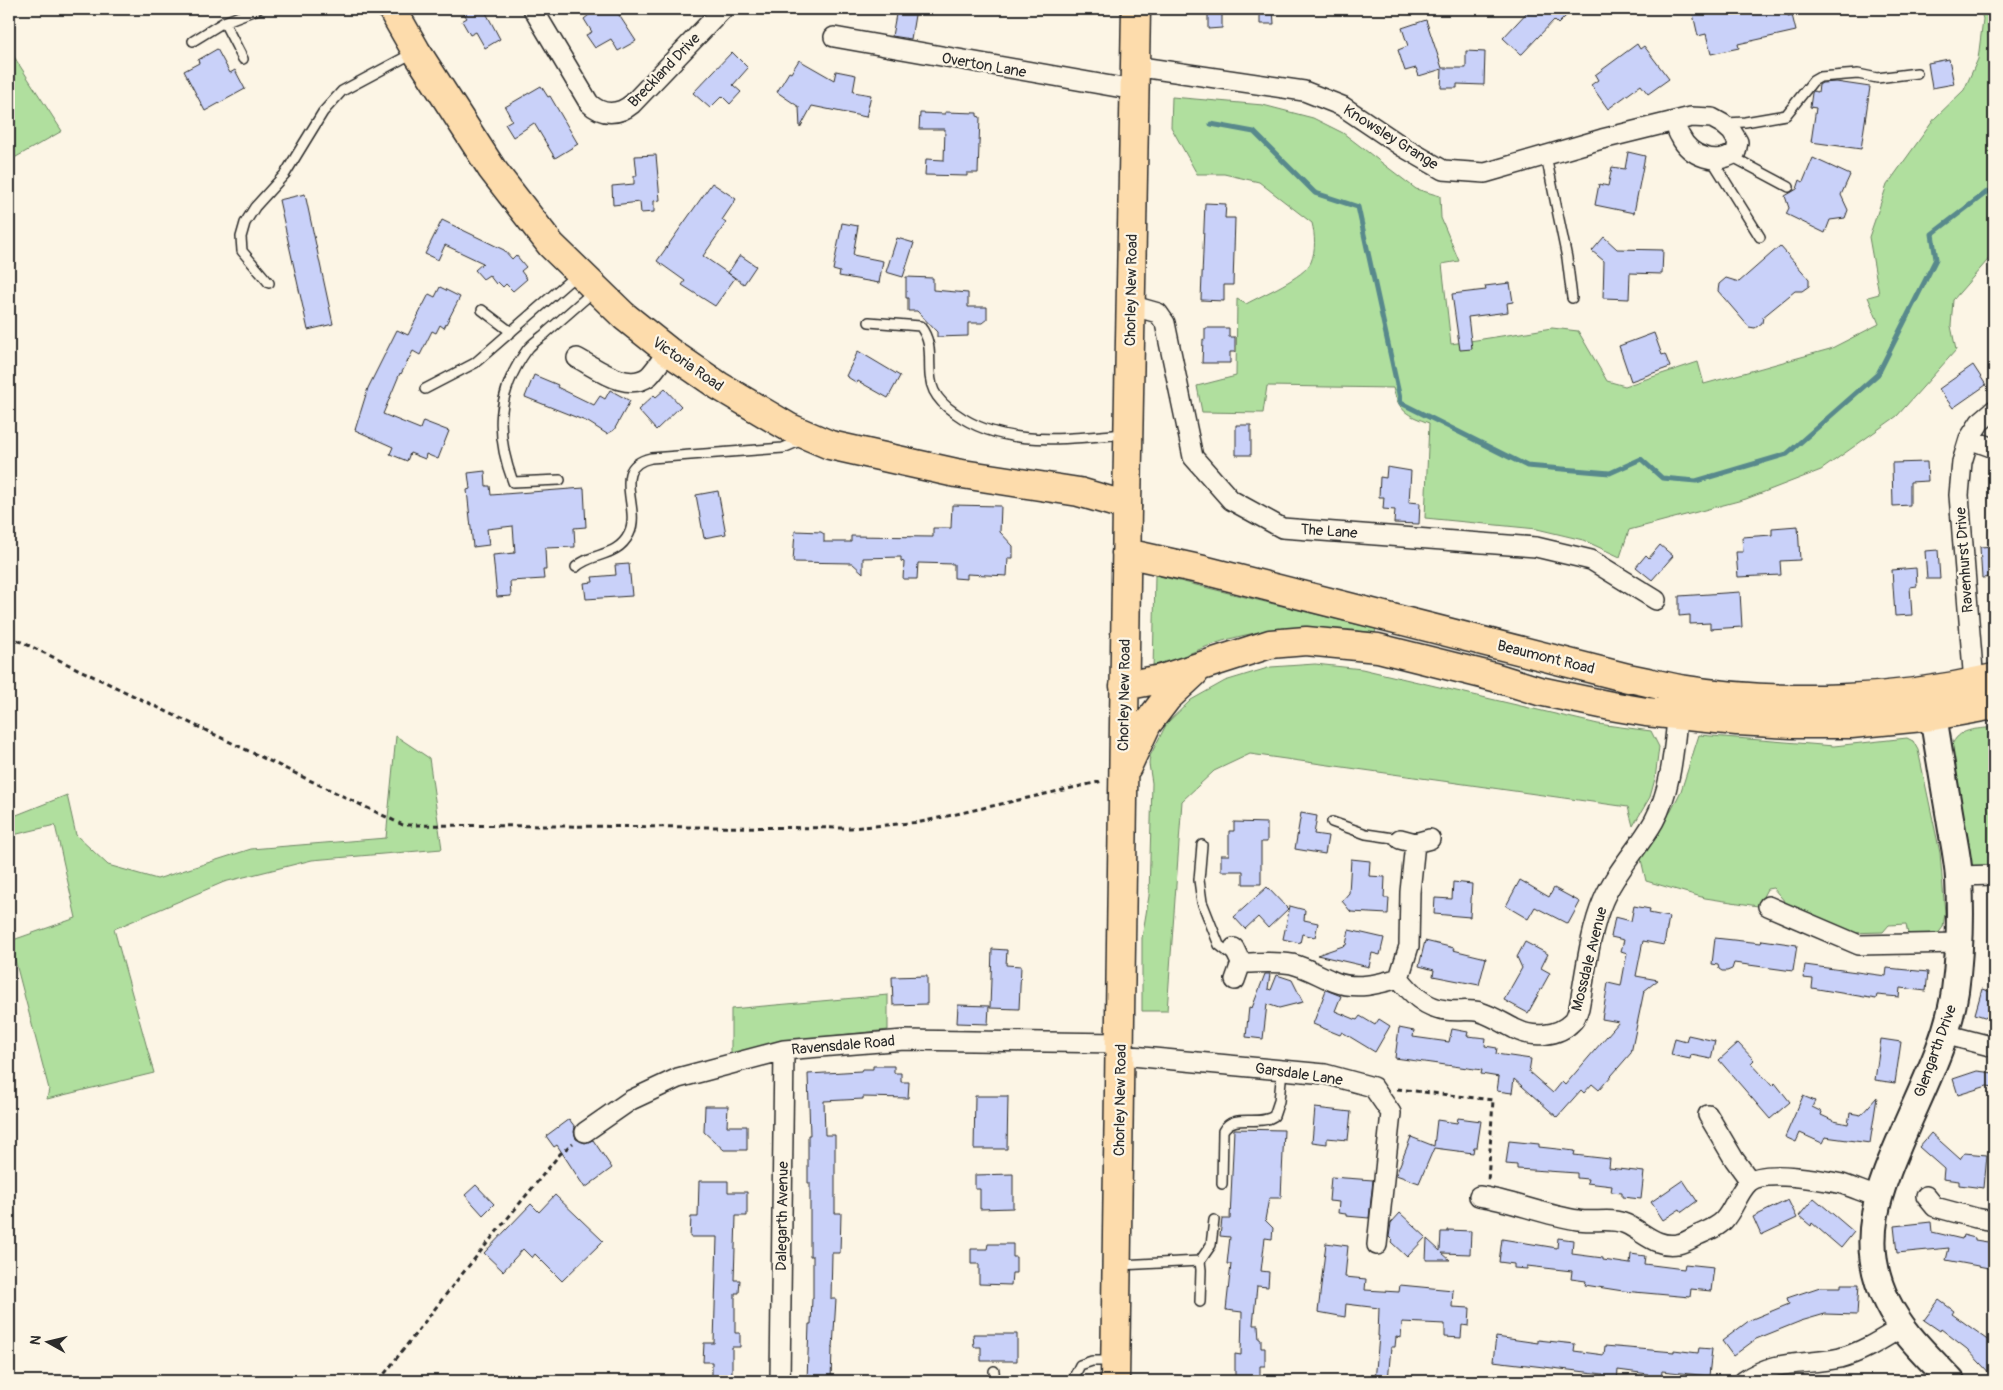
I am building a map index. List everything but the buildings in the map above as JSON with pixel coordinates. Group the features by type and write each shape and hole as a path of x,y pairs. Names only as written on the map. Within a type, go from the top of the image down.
{"main road":[{"name":"Victoria Road","path":"392,9 416,52 492,169 551,245 624,316 668,351 719,386 790,428 830,445 956,473 1079,492 1127,506"},
{"name":"Chorley New Road","path":"1115,1371 1121,1049 1126,553 1136,9"},
{"name":"Beaumont Road","path":"1126,553 1203,570 1628,678 1681,689 1774,699 1884,696 1929,689 1987,685"},
{"path":"1124,686 1161,679 1270,644 1306,641 1378,648 1494,677 1554,695 1678,716 1793,724 1851,724 1944,714 1994,705"},
{"path":"1123,776 1147,724 1167,698 1201,667"}],"street":[{"name":"Breckland Drive","path":"533,9 589,103 598,110 617,112 625,110 632,104 723,9"},
{"name":"Overton Lane","path":"834,37 1134,78"},
{"name":"Knowsley Grange","path":"1134,78 1304,91 1342,106 1403,147 1444,170 1485,173 1602,139 1691,117 1712,118 1723,124"},
{"path":"1674,121 1680,137 1687,146 1697,154 1712,160 1727,159 1736,152 1738,142 1732,132 1723,124"},
{"name":"The Lane","path":"1130,305 1158,313 1164,323 1193,457 1231,500 1282,528 1536,547 1591,560 1656,600"},
{"path":"578,356 617,378 631,382 648,377 668,351"},
{"name":"Ravenhurst Drive","path":"1987,685 1959,495 1962,462 1969,439 1980,422 1994,410"},
{"path":"1969,439 1994,448"},
{"path":"1944,714 1987,685"},
{"name":"Mossdale Avenue","path":"1400,978 1412,994 1427,1004 1444,1010 1477,1011 1493,1016 1516,1030 1530,1034 1544,1035 1560,1031 1574,1022 1579,1008 1597,920 1603,901 1654,821 1662,804 1670,776 1681,689"},
{"name":"Glengarth Drive","path":"1929,689 1944,714 1959,876 1960,944 1955,993 1944,1034 1888,1167 1878,1197 1872,1236 1872,1257 1887,1303 1902,1327 1951,1381"},
{"path":"1237,964 1289,963 1308,968 1335,982 1356,986 1379,984 1400,978 1408,946 1410,892 1415,840"},
{"path":"1959,876 1994,875"},
{"path":"1768,906 1859,945 1960,944"},
{"path":"1944,1034 1994,1047"},
{"name":"Ravensdale Road","path":"585,1132 632,1100 678,1078 784,1050 904,1040 1121,1049"},
{"name":"Garsdale Lane","path":"1121,1049 1325,1074 1373,1087"},
{"name":"Dalegarth Avenue","path":"780,1381 784,1050"},
{"path":"1373,1087 1391,1113 1377,1245"},
{"path":"1708,1115 1734,1159 1750,1181"},
{"path":"1483,1197 1580,1220 1610,1220 1626,1224 1652,1240 1666,1244 1679,1244 1719,1224 1725,1219 1740,1193 1750,1181 1766,1176 1816,1179 1844,1185 1878,1197"},
{"path":"1926,1196 1935,1207 1994,1221"},
{"path":"1744,1381 1754,1374 1774,1366 1840,1358 1864,1350 1902,1327"}],"lane":[{"path":"193,41 224,22 258,9"},
{"path":"224,22 243,59"},
{"path":"269,283 242,251 241,237 245,223 255,207 285,174 323,112 342,91 416,52"},
{"path":"1723,124 1786,115 1813,81 1820,78 1858,74 1877,78 1917,74"},
{"path":"1546,156 1567,258 1572,298"},
{"path":"1731,156 1789,187"},
{"path":"1712,160 1760,237"},
{"path":"425,389 475,363 511,332 587,281"},
{"path":"560,480 513,482 505,460 501,437 501,412 508,384 528,349 587,281"},
{"path":"482,310 511,332"},
{"path":"869,322 920,326 926,334 929,343 930,374 933,390 942,403 964,420 985,430 1015,437 1051,439 1128,433"},
{"path":"576,567 581,563 614,550 629,534 632,526 629,480 631,470 636,463 651,458 783,448 809,437"},
{"path":"1332,822 1366,834 1415,840"},
{"path":"1202,845 1198,880 1202,902 1220,945 1237,964"},
{"path":"1222,1184 1222,1136 1225,1128 1227,1125 1237,1121 1261,1121 1274,1116 1279,1101 1282,1070"},
{"path":"1117,1266 1200,1261 1211,1245 1214,1220"},
{"path":"1200,1261 1200,1302"},
{"path":"1072,1381 1080,1365 1092,1361 1115,1371"},
{"path":"994,1371 995,1381"}],"path":[{"path":"9,636 403,825 851,828 921,822 1123,776"},
{"path":"1373,1087 1493,1100 1483,1197"},
{"path":"379,1381 454,1284 560,1154 585,1132"}],"green space":[{"path":"1980,9 1994,9 1994,253 1953,300 1951,326 1956,350 1897,416 1821,470 1746,499 1629,530 1620,557 1583,540 1537,529 1425,518 1429,423 1405,412 1395,396 1393,388 1267,386 1263,413 1202,412 1197,386 1236,376 1237,299 1246,304 1301,274 1311,262 1314,253 1314,237 1312,223 1259,182 1224,174 1197,174 1171,127 1172,97 1263,105 1313,118 1343,133 1416,189 1440,196 1441,218 1459,261 1442,264 1451,344 1552,328 1578,331 1607,381 1625,386 1698,362 1704,384 1830,349 1879,324 1868,297 1879,294 1869,237 1887,185 1935,118 1964,90 1978,59 1983,19"},
{"path":"9,49 62,131 9,161"},
{"path":"1155,575 1376,629 1375,633 1330,628 1285,629 1263,632 1219,642 1153,670"},
{"path":"1315,664 1362,669 1598,724 1651,731 1659,747 1655,779 1650,797 1633,826 1628,807 1250,754 1214,771 1182,801 1167,1011 1142,1011 1142,938 1149,896 1152,783 1149,764 1150,756 1167,723 1191,700 1225,681 1271,667"},
{"path":"1994,727 1994,856 1991,856 1988,867 1972,867 1969,863 1951,747 1958,736 1963,733 1974,729"},
{"path":"1699,735 1834,746 1907,738 1913,741 1918,750 1940,853 1945,913 1943,927 1937,935 1917,936 1908,934 1906,924 1889,925 1883,932 1847,933 1793,911 1773,888 1767,889 1758,906 1705,898 1646,881 1640,855 1671,811 1681,791"},
{"path":"396,736 429,758 442,849 312,860 224,882 114,929 154,1073 47,1099 49,1089 10,941 76,918 55,825 9,836 9,818 67,795 76,835 108,865 157,879 251,849 386,838"},
{"path":"888,995 888,1030 791,1040 731,1053 731,1009"}],"waterway":[{"path":"1211,124 1254,132 1315,193 1358,207 1401,403 1527,466 1610,473 1641,459 1662,478 1696,481 1787,454 1878,374 1936,259 1932,234 1987,192 1994,191"}]}
